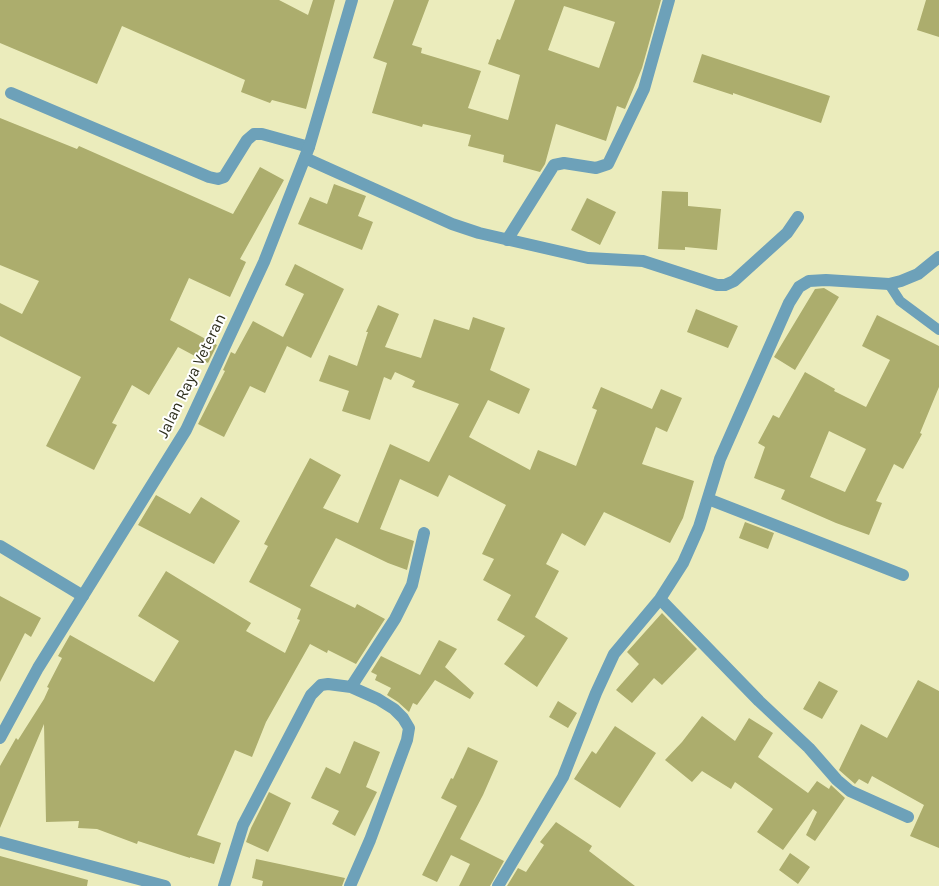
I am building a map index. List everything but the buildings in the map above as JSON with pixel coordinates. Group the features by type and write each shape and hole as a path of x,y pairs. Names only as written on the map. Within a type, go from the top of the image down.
{"street":[{"name":"Jalan Raya Veteran","path":"0,738 4,724 186,430 264,262 307,152 352,0"},
{"path":"507,240 554,165 564,163 596,168 608,164 644,89 669,0"},
{"path":"11,93 209,177 218,179 224,177 247,140 254,134 262,134 307,152 452,224 507,240 588,258 643,261 716,285 724,285 734,281 787,233 798,217"},
{"path":"498,886 563,777 596,693 614,654 660,599 683,564 699,527 723,451 789,304 799,287 809,281 826,280 889,284 918,274 939,257"},
{"path":"708,499 903,575"},
{"path":"355,682 395,619 412,585 424,533"},
{"path":"0,546 83,596"},
{"path":"660,599 758,701 809,748 836,780 850,791 908,817"},
{"path":"224,886 243,825 311,695 321,686 355,682 394,709 409,728 407,740 370,840 350,886"},
{"path":"0,842 165,886"}],"lane":[{"path":"889,284 900,301 939,330"}]}
